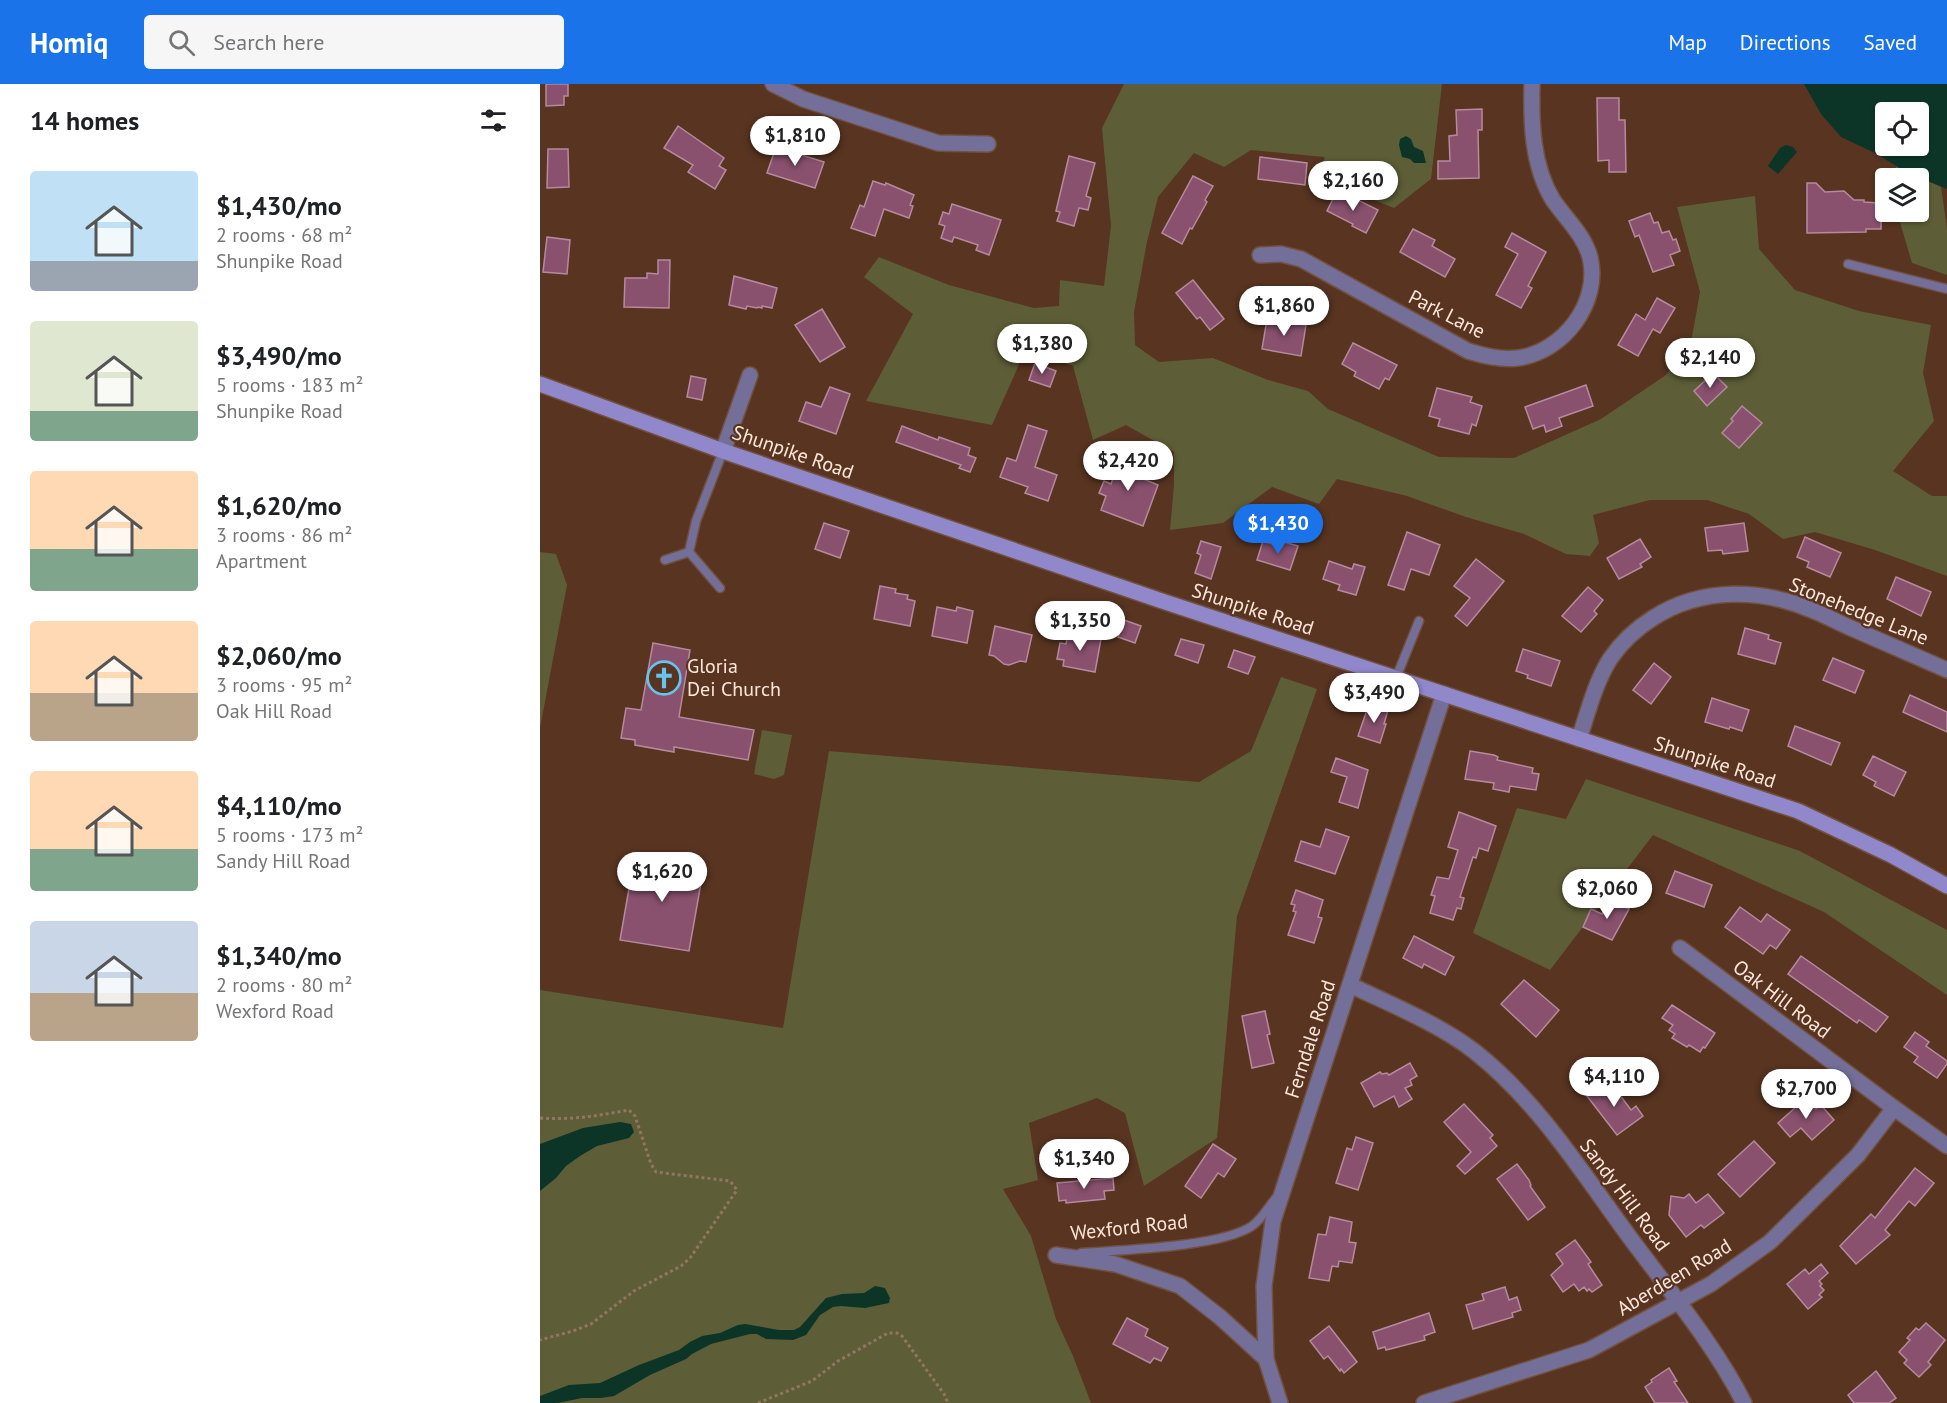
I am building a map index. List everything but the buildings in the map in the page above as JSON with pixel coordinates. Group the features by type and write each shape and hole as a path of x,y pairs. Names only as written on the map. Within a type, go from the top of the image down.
{"main road":[{"name":"Shunpike Road","path":"540,384 723,451 1172,605 1798,812 1891,855 1947,886"}],"street":[{"path":"773,84 803,99 938,143 988,144"},
{"name":"Park Lane","path":"1260,255 1281,254 1301,259 1468,351 1488,357 1509,359 1530,356 1548,347 1572,326 1583,309 1590,290 1591,269 1583,239 1552,198 1543,179 1534,138 1532,84"},
{"path":"723,451 750,375"},
{"name":"Stonehedge Lane","path":"1579,739 1594,692 1610,660 1622,644 1645,623 1663,612 1701,597 1743,594 1784,600 1813,610 1947,670"},
{"name":"Ferndale Road","path":"1280,1403 1266,1359 1263,1286 1273,1221 1444,694"},
{"name":"Oak Hill Road","path":"1680,948 1947,1146"},
{"name":"Sandy Hill Road","path":"1350,985 1415,1016 1473,1051 1510,1085 1544,1122 1679,1303 1734,1384 1744,1403"},
{"name":"Aberdeen Road","path":"1424,1403 1589,1350 1711,1284 1770,1242 1858,1155 1894,1108"},
{"name":"Wexford Road","path":"1056,1255 1115,1264 1180,1286 1220,1317 1266,1359"}],"lane":[{"path":"1848,264 1947,289"},
{"path":"689,552 696,521 723,451"},
{"path":"665,560 689,552"},
{"path":"689,552 720,588"},
{"path":"1396,678 1419,621"},
{"name":"Wexford Road","path":"1056,1255 1190,1243 1230,1235 1253,1225 1283,1190"}],"path":[{"path":"540,1118 585,1119 629,1110 634,1116 656,1172 730,1181 737,1190 690,1258 681,1266 634,1291 591,1324 540,1340"},
{"path":"758,1403 812,1381 838,1361 888,1333 897,1332 944,1394 948,1403"}],"shaded area":[{"path":"1124,84 1442,84 1431,179 1394,208 1328,182 1324,157 1251,150 1224,167 1194,153 1158,197 1134,312 1135,345 1159,362 1213,358 1268,380 1308,391 1328,409 1439,457 1514,458 1601,419 1666,375 1692,337 1700,292 1677,207 1755,196 1759,249 1795,290 1859,311 1931,325 1923,373 1934,421 1893,471 1932,496 1947,496 1947,576 1875,550 1815,532 1783,539 1749,514 1707,500 1650,500 1593,515 1599,543 1590,556 1566,554 1524,534 1407,496 1337,479 1319,504 1272,487 1223,523 1170,530 1174,452 1126,425 1093,440 1073,366 1026,349 992,425 866,401 913,314 864,277 879,257 949,285 1034,308 1059,306 1060,280 1104,286 1111,226 1102,128"},
{"path":"1804,84 1947,84 1947,189 1929,181 1929,168 1899,168 1880,156 1929,156 1929,102 1875,102 1875,153 1841,137 1821,114"},
{"path":"1406,136 1411,139 1414,147 1423,151 1426,163 1414,163 1402,157 1400,139"},
{"path":"1786,145 1793,147 1797,152 1778,174 1768,166 1780,148"},
{"path":"1929,181 1941,187 1947,228 1947,275 1912,263 1900,222 1929,222"},
{"path":"540,552 556,554 567,585 540,728"},
{"path":"1281,677 1317,689 1237,916 1217,1138 1144,1186 1125,1113 1097,1098 1029,1123 1038,1180 1003,1189 1031,1236 1056,1319 1091,1403 540,1403 540,990 783,1028 829,751 1199,782 1251,751"},
{"path":"762,730 792,735 784,775 774,779 754,774"},
{"path":"1586,779 1800,851 1947,930 1947,995 1824,912 1653,835 1550,970 1473,933 1517,808 1566,819"},
{"path":"620,1122 631,1124 634,1132 629,1138 597,1146 580,1156 540,1191 540,1144 583,1128"},
{"path":"875,1286 885,1288 890,1298 889,1303 865,1308 833,1307 820,1315 806,1335 793,1340 766,1339 757,1334 750,1334 711,1344 614,1396 540,1403 540,1396 569,1385 600,1383 679,1350 702,1336 720,1333 738,1325 794,1330 800,1327 826,1298 842,1294 864,1293"}],"place":[{"name":"Gloria Dei Church","path":"664,678"}]}
